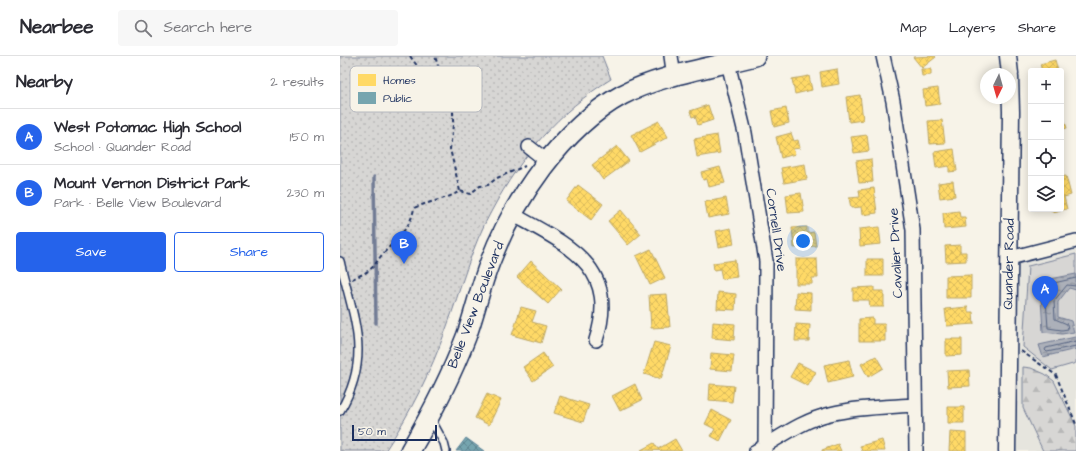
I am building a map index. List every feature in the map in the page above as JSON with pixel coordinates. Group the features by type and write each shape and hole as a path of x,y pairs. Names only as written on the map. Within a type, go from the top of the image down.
{"main road":[{"name":"Belle View Boulevard","path":"410,451 459,355 490,262 528,189 536,153 623,94 674,77 755,56"}],"street":[{"path":"671,56 674,77"},
{"name":"Cavalier Drive","path":"883,56 892,101 913,230 916,451"},
{"name":"Quander Road","path":"1008,56 1009,68"},
{"name":"Cornell Drive","path":"728,63 745,133 766,261 762,449"},
{"name":"Quander Road","path":"1007,451 1012,104"},
{"path":"514,215 556,239 578,254 591,268 599,285 603,312 602,321 596,340"},
{"path":"1010,258 1076,242"},
{"path":"762,449 804,424 830,414 851,410 915,405"}],"lane":[{"path":"340,262 356,328 358,362 352,389 340,411"},
{"path":"429,416 444,443 446,451"}],"path":[{"path":"410,56 418,66"},
{"path":"435,56 438,66"},
{"path":"453,112 450,149 460,191"},
{"path":"460,191 470,194 480,186 488,185 497,178 525,166 536,153"},
{"path":"345,282 368,272 377,264 380,257 403,233 412,217 414,208 428,201 451,197 460,191"},
{"path":"1021,344 1021,351 1056,376 1076,424"}],"shaded area":[{"path":"1076,244 1076,451 1014,451 1016,260"}],"green space":[{"path":"340,56 602,56 611,79 575,105 543,136 516,171 492,210 478,239 434,361 403,422 385,451 340,451"},
{"path":"1076,254 1076,363 1052,370 1023,347 1028,266"},
{"path":"1023,367 1031,368 1045,374 1054,381 1076,426 1076,451 1043,451 1023,408"}],"water":[{"path":"1076,274 1076,290 1069,288 1058,302 1058,317 1071,321 1074,332 1062,334 1043,332 1040,281"},
{"path":"1075,337 1076,349 1043,357 1039,345"}],"building: Homes":[{"path":"913,57 936,57 922,68"},
{"path":"1055,60 1057,68 1041,68 1040,64"},
{"path":"837,69 839,84 822,87 820,72"},
{"path":"921,69 931,69 931,75 922,76"},
{"path":"809,76 812,90 795,94 792,79"},
{"path":"938,88 940,104 925,106 923,90"},
{"path":"860,95 863,120 849,122 846,97"},
{"path":"708,105 713,120 698,125 695,116 692,117 690,111"},
{"path":"786,108 789,123 774,127 771,111"},
{"path":"1064,119 1067,128 1064,129"},
{"path":"942,120 945,143 930,144 928,121"},
{"path":"659,121 668,137 640,152 631,135"},
{"path":"791,133 794,141 798,140 800,148 793,149 795,154 781,158 776,137"},
{"path":"717,135 720,153 697,157 694,139"},
{"path":"867,135 869,151 854,153 851,137"},
{"path":"617,146 629,161 603,180 592,165"},
{"path":"954,149 957,171 949,172 949,166 936,168 934,152"},
{"path":"871,159 873,182 859,183 856,161"},
{"path":"805,164 807,179 784,183 781,168"},
{"path":"720,167 725,183 709,187 707,179 703,180 701,172"},
{"path":"1064,176 1066,176 1071,195 1064,197"},
{"path":"953,181 955,196 940,198 938,183"},
{"path":"578,185 603,204 591,220 566,201"},
{"path":"874,188 877,213 862,215 861,207 851,208 849,198 860,197 859,190"},
{"path":"801,193 804,212 788,213 786,195"},
{"path":"1064,197 1067,209 1064,210"},
{"path":"726,198 729,214 708,218 705,202"},
{"path":"621,210 641,234 628,245 608,221"},
{"path":"959,211 960,217 965,217 966,227 944,229 943,213"},
{"path":"807,227 807,233 814,232 816,246 794,248 792,228"},
{"path":"879,227 881,244 860,246 859,229"},
{"path":"731,228 734,244 719,247 716,231"},
{"path":"960,245 960,252 966,252 966,261 946,262 945,246"},
{"path":"651,249 665,278 650,285 636,256"},
{"path":"796,259 817,259 818,278 812,278 812,284 796,284"},
{"path":"867,259 883,259 883,276 867,276"},
{"path":"735,260 737,277 722,279 720,269 714,270 713,263"},
{"path":"531,261 561,289 548,304 517,277"},
{"path":"971,275 971,298 946,298 946,276"},
{"path":"874,287 874,291 884,291 884,307 870,307 869,300 853,300 853,288"},
{"path":"718,292 736,294 735,310 717,309"},
{"path":"796,292 811,293 811,310 795,309"},
{"path":"667,294 670,327 651,328 649,295"},
{"path":"521,307 536,311 532,322 546,326 541,343 512,335"},
{"path":"968,307 968,312 973,312 974,324 947,326 945,309"},
{"path":"873,318 873,324 885,324 885,341 859,341 859,319"},
{"path":"713,322 735,324 734,340 712,338"},
{"path":"796,324 810,325 809,341 795,341"},
{"path":"946,339 962,339 962,355 946,356"},
{"path":"654,342 671,346 661,379 644,374"},
{"path":"543,353 553,367 533,381 523,367"},
{"path":"711,353 734,355 732,371 710,369"},
{"path":"876,356 883,368 868,377 861,364"},
{"path":"849,360 853,377 828,383 824,365"},
{"path":"798,363 816,372 808,386 790,377"},
{"path":"969,370 970,386 948,387 947,371"},
{"path":"635,384 642,400 620,411 612,396"},
{"path":"710,384 734,386 732,402 709,400"},
{"path":"487,394 501,400 489,425 475,418"},
{"path":"560,396 589,405 583,422 554,413"},
{"path":"948,407 964,407 964,423 948,423"},
{"path":"712,410 731,420 720,441 711,436 715,429 705,424"},
{"path":"950,432 966,433 966,451 949,451"},
{"path":"675,439 682,451 641,450 654,443 658,449"},
{"path":"882,440 885,451 862,451 860,446"},
{"path":"838,444 841,451 822,451 822,450"}],"building: Public":[{"path":"466,438 484,451 456,451"}],"waterway":[{"path":"374,177 376,323"}],"place":[{"name":"Mount Vernon District Park","path":"404,264"},
{"name":"West Potomac High School","path":"1045,309"}]}
